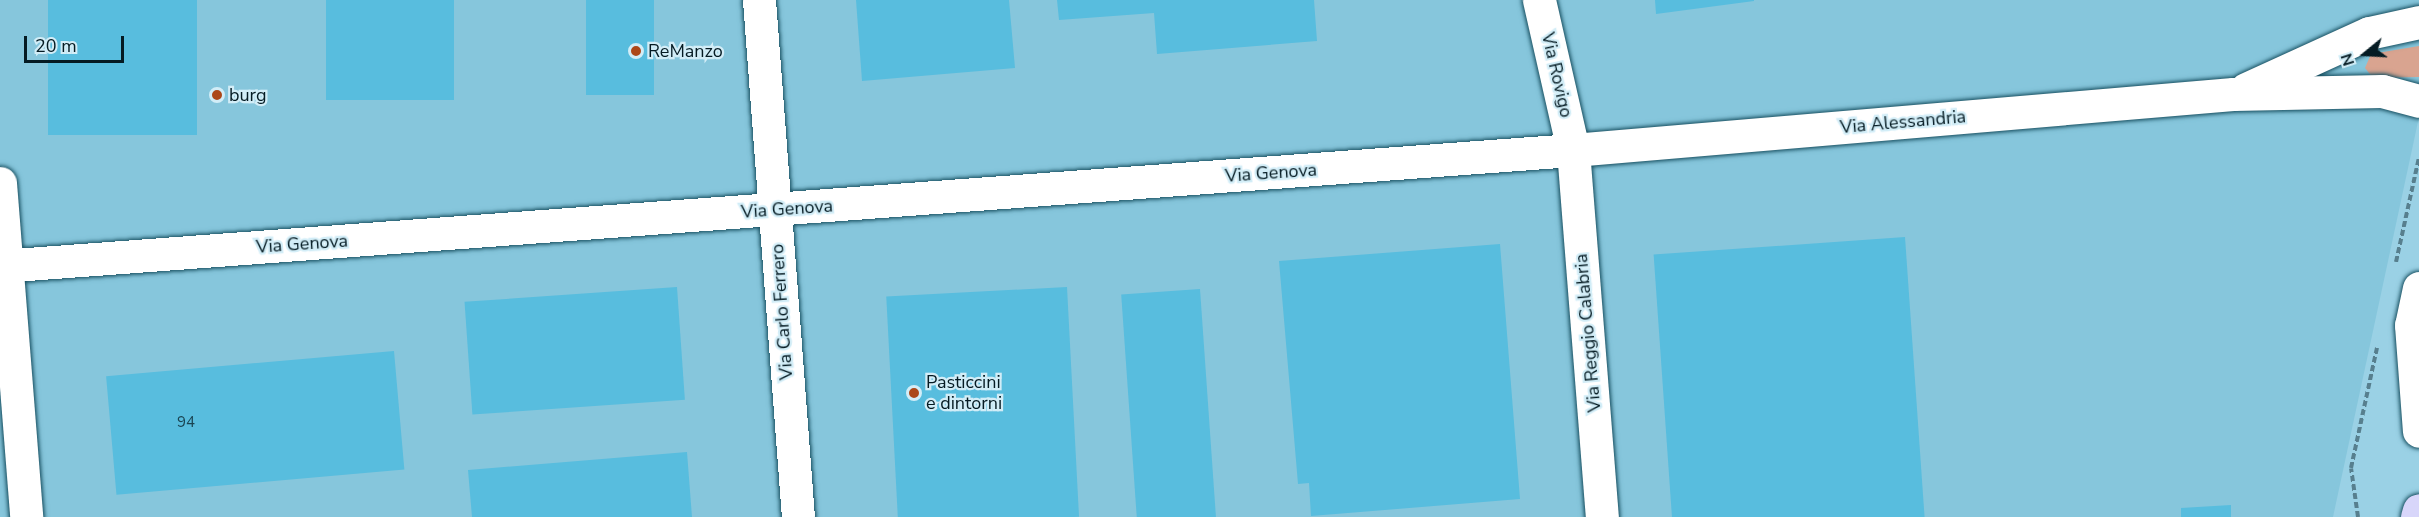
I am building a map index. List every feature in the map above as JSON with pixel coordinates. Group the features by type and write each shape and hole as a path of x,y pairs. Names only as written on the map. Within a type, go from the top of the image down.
{"main road":[{"path":"2417,517 2419,510"}],"street":[{"name":"Via Carlo Ferrero","path":"759,0 798,517"},
{"name":"Via Rovigo","path":"1539,0 1573,150"},
{"name":"Via Alessandria","path":"2234,94 2369,33 2419,22"},
{"name":"Via Alessandria","path":"1573,150 2234,94 2382,92 2419,101"},
{"name":"Via Genova","path":"3,266 1573,150"},
{"name":"Via Reggio Calabria","path":"1573,150 1602,517"},
{"path":"0,183 3,266 26,517"},
{"path":"2419,288 2411,325 2419,431"},
{"path":"2404,517 2419,497"}],"shaded area":[{"path":"0,0 2419,0 2419,117 2333,517 0,517"},
{"path":"2419,46 2419,77 2373,78 2365,68 2371,54"}],"building":[{"path":"48,0 197,0 197,135 48,135"},
{"path":"326,0 454,0 454,100 326,100"},
{"path":"586,0 654,0 654,95 586,95"},
{"path":"856,0 1009,0 1015,68 862,81"},
{"path":"1057,0 1314,0 1317,41 1157,54 1154,13 1059,20"},
{"path":"1655,0 1754,0 1754,1 1656,14"},
{"path":"1905,237 1925,517 1672,517 1654,255"},
{"path":"1500,244 1520,499 1311,516 1309,483 1298,484 1279,261"},
{"path":"677,287 685,400 472,415 465,302"},
{"path":"1067,287 1079,517 898,517 886,296"},
{"path":"1200,289 1216,517 1137,517 1121,295"},
{"path":"394,351 404,470 116,495 106,376"},
{"path":"687,452 692,517 472,517 468,470"},
{"path":"2231,505 2231,517 2181,517 2181,508"}],"place":[{"name":"ReManzo","path":"636,51"},
{"name":"burg","path":"217,95"},
{"name":"Pasticcini e dintorni","path":"914,393"}]}
